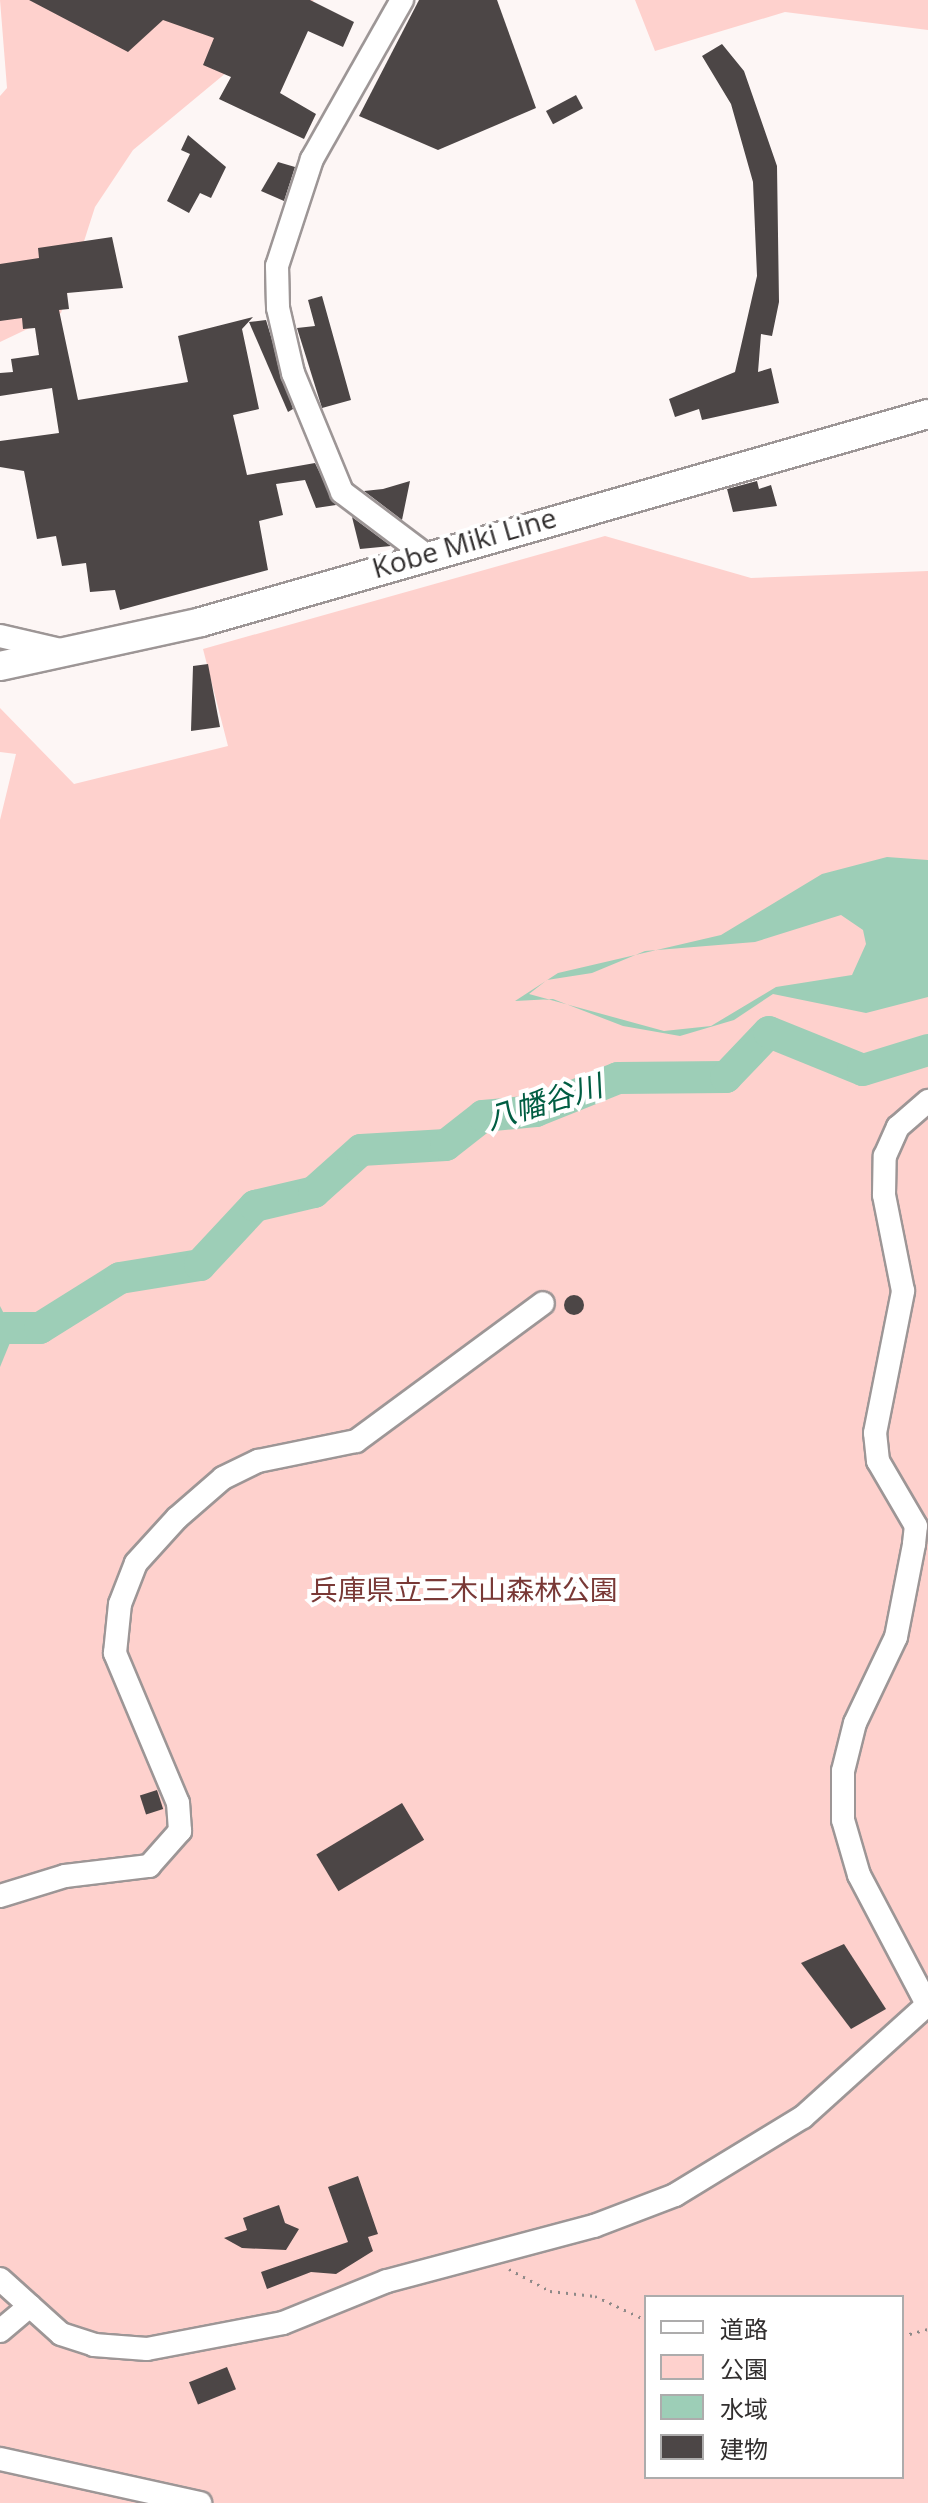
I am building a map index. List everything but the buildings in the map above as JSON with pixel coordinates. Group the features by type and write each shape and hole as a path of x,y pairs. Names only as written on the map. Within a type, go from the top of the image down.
{"main road":[{"name":"Kobe Miki Line","path":"0,666 60,650 201,622 423,553 928,414"}],"street":[{"path":"402,0 312,159 277,266 278,308 293,373 342,492 423,553"},
{"path":"0,636 60,650"},
{"path":"0,2279 61,2334 147,2349 283,2323 387,2281 594,2226 726,2170 803,2117 928,2004 859,1875 843,1820 843,1771 855,1723 896,1637 914,1544 916,1526 878,1461 875,1433 903,1291 884,1195 885,1156 898,1127 928,1101"},
{"path":"0,1896 65,1876 149,1866 180,1831 178,1803 115,1653 120,1604 136,1563 177,1518 223,1478 258,1461 356,1441 543,1303"},
{"path":"0,2331 30,2306"},
{"path":"0,2459 200,2503"}],"path":[{"path":"491,2252 498,2263 550,2291 595,2296 644,2319"},
{"path":"904,2335 928,2329"}],"green space":[{"path":"0,0 314,0 133,150 95,207 61,313 0,342 0,96 7,88"},
{"path":"635,0 928,0 928,30 785,12 655,51"},
{"name":"兵庫県立三木山森林公園","path":"605,536 751,578 928,571 928,2503 0,2503 0,820 16,754 0,752 0,708 74,784 228,746 203,649"}],"water":[{"path":"887,857 928,860 928,997 866,1013 773,994 734,1020 680,1036 623,1026 567,1004 664,1031 711,1026 776,987 852,975 866,944 863,930 841,915 755,942 656,950 721,935 822,874"},
{"path":"636,955 592,973 547,980 558,973"},
{"path":"546,981 529,994 548,999 515,1001"},
{"path":"0,1306 14,1333 0,1367"}],"waterway":[{"name":"八幡谷川","path":"5,1328 40,1328 120,1278 200,1265 255,1206 314,1192 361,1150 446,1145 483,1116 536,1111 618,1078 726,1077 769,1032 863,1070 928,1050"}]}
